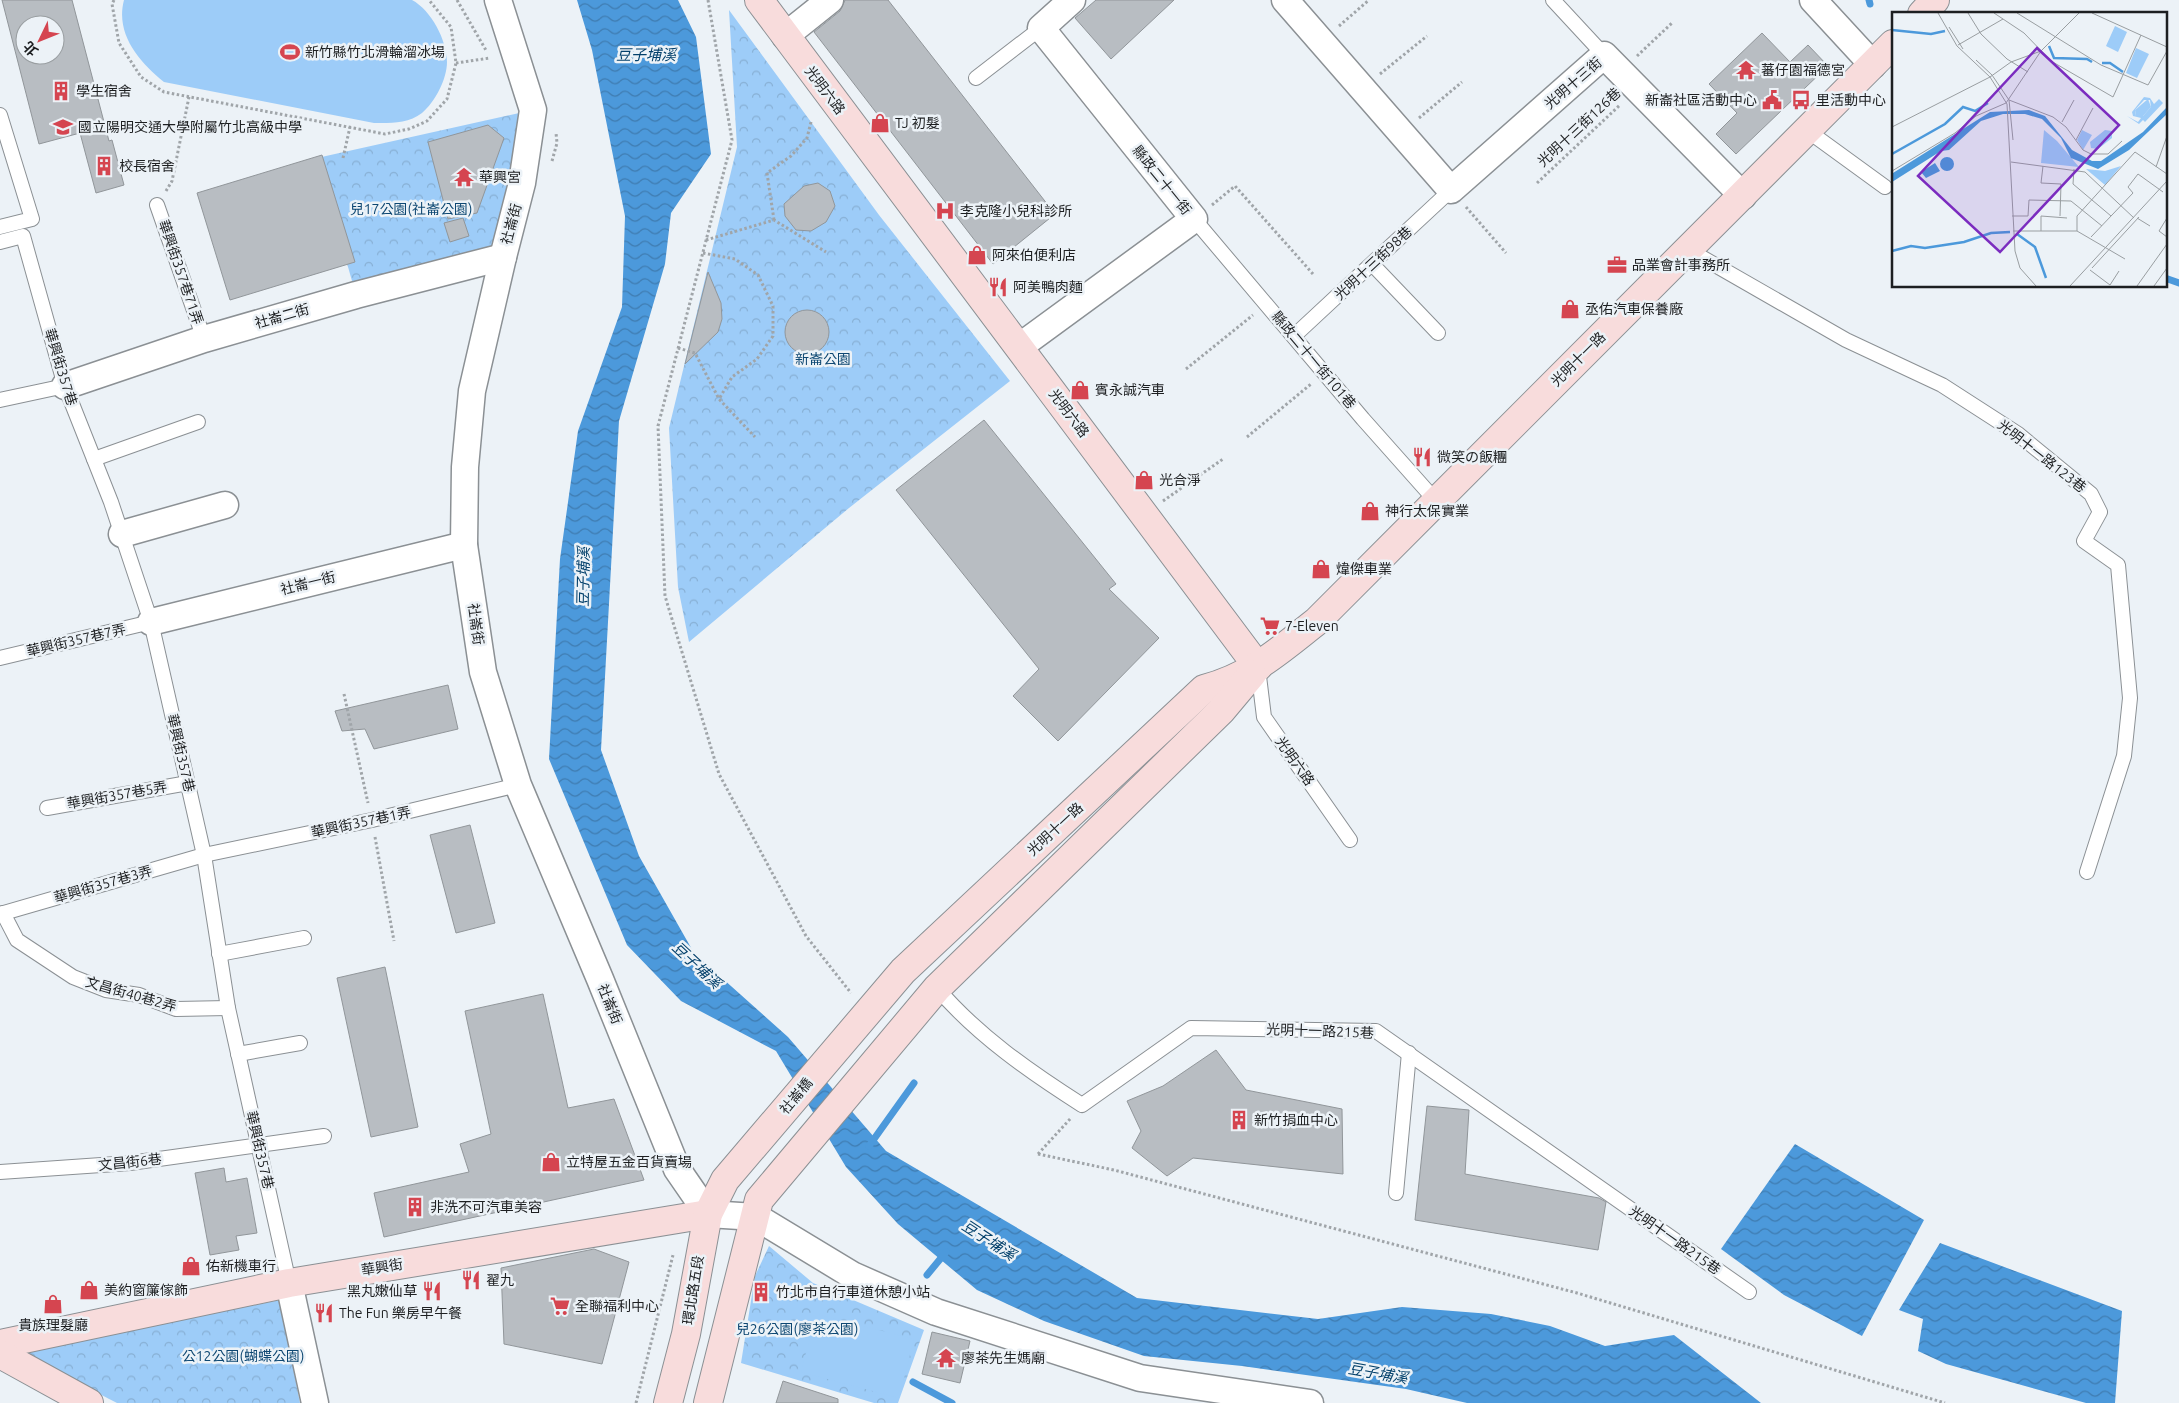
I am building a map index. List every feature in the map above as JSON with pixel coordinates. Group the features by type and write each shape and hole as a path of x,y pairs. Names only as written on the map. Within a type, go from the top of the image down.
{"street":[{"name":"社崙街","path":"498,0 533,110 522,183 472,390 465,467 464,545 483,672 518,785 600,979 677,1169 708,1214"},
{"name":"光明六路","path":"759,0 1258,667"},
{"path":"785,36 830,0"},
{"path":"1041,28 1072,0"},
{"path":"1285,0 1451,190"},
{"path":"1812,0 1873,65"},
{"path":"1924,12 1935,0"},
{"name":"縣政二十一街","path":"1019,347 1194,219 1041,28"},
{"name":"光明十一路","path":"859,1003 903,971 1204,689 1229,682 1258,667 1317,621 1435,500 1689,250 1892,45"},
{"path":"1621,72 1743,196"},
{"name":"光明十三街","path":"1451,190 1621,72"},
{"name":"社崙二街","path":"65,386 204,339 356,295 503,257"},
{"path":"122,534 225,505"},
{"name":"社崙一街","path":"151,622 464,545"},
{"name":"光明十一路","path":"757,1208 894,1037 936,988 1222,711 1258,667"},
{"name":"社崙橋","path":"725,1180 859,1003"},
{"name":"環北路五段","path":"668,1403 686,1334 708,1214 725,1180"},
{"path":"708,1403 757,1208"},
{"path":"708,1214 757,1208 852,1275 936,1312 1140,1378 1310,1403"},
{"name":"華興街","path":"0,1344 289,1283 708,1214"},
{"path":"289,1283 315,1403"},
{"path":"0,1354 89,1403"}],"lane":[{"path":"1553,0 1621,72"},
{"path":"976,78 1041,28"},
{"path":"0,115 32,219 0,228"},
{"path":"1808,131 1885,187"},
{"name":"光明十三街98巷","path":"1294,336 1451,190"},
{"name":"華興街357巷71弄","path":"157,205 204,339"},
{"name":"縣政二十一街101巷","path":"1194,219 1435,500"},
{"name":"華興街357巷","path":"0,242 23,236 65,386 122,534 151,622 204,855 228,1008 289,1283"},
{"name":"光明十一路123巷","path":"1689,250 1846,340 1942,385 2018,434 2091,494 2100,512 2084,541 2118,565 2130,698 2124,756 2087,872"},
{"path":"1372,264 1438,333"},
{"path":"0,400 65,386"},
{"path":"94,458 198,422"},
{"name":"華興街357巷7弄","path":"0,658 151,622"},
{"name":"光明六路","path":"1258,667 1264,717 1350,840"},
{"name":"華興街357巷5弄","path":"47,808 188,783"},
{"name":"華興街357巷1弄","path":"204,855 372,820 518,785"},
{"name":"華興街357巷3弄","path":"1,914 204,855"},
{"name":"文昌街40巷2弄","path":"1,914 17,940 72,976 106,990 139,995 176,1009 228,1008"},
{"path":"219,954 304,938"},
{"path":"936,988 952,1006 1035,1075 1082,1106"},
{"name":"光明十一路215巷","path":"1082,1106 1192,1028 1376,1031 1749,1292"},
{"path":"238,1054 300,1043"},
{"path":"1396,1194 1409,1053"},
{"name":"文昌街6巷","path":"0,1172 130,1163 324,1136"}],"path":[{"path":"114,0 112,4 119,43 141,77 164,92 385,134 409,129 427,121 447,99 456,63 451,28 429,0"},
{"path":"708,0 732,140 658,426 665,596 719,774 806,936 859,1003"},
{"path":"1321,41 1369,0"},
{"name":"光明十三街126巷","path":"1537,182 1621,72 1672,22"},
{"path":"1363,88 1427,36"},
{"path":"456,63 490,58"},
{"path":"1401,132 1462,82"},
{"path":"157,205 172,181 189,97"},
{"path":"774,220 767,173 791,156 808,138 811,122"},
{"path":"552,162 557,143 556,125"},
{"path":"343,158 350,127"},
{"path":"1194,219 1235,186 1313,274"},
{"path":"1451,190 1506,253"},
{"path":"706,240 774,220 826,252"},
{"path":"703,253 736,259 758,275 773,306 773,336 758,359 732,377 720,399"},
{"path":"1186,369 1267,304"},
{"path":"678,348 695,353 720,399 754,436"},
{"path":"1247,437 1324,372"},
{"path":"1144,514 1223,459"},
{"path":"1082,1106 1038,1154 1114,1170 1577,1293 1945,1403"},
{"path":"636,1403 674,1252"}],"green space":[{"name":"新竹縣竹北滑輪溜冰場","path":"124,0 412,0 431,18 441,35 447,62 445,76 436,97 417,117 405,121 386,123 374,123 164,82 146,66 126,36 122,12"},
{"name":"新崙公園","path":"729,10 879,215 1010,381 849,508 689,642 678,587 669,428 737,147"},
{"name":"兒17公園(社崙公園)","path":"533,110 503,257 356,295 317,158"},
{"name":"兒26公園(廖茶公園)","path":"769,1246 813,1283 924,1330 898,1403 874,1403 741,1363 755,1276"},
{"name":"公12公園(蝴蝶公園)","path":"280,1300 300,1403 117,1403 18,1352"},
{"path":"816,1314 914,1339 899,1398 801,1372"}],"water":[{"name":"豆子埔溪","path":"577,0 678,0 696,37 711,154 671,213 665,264 619,421 601,750 639,856 694,953 788,1037 886,1151 1137,1298 1318,1319 1402,1307 1491,1314 1550,1326 1605,1346 1674,1335 1761,1403 1467,1403 1406,1389 1242,1366 1144,1356 1044,1321 977,1290 898,1224 846,1167 776,1051 681,1001 627,945 549,759 560,559 578,431 622,307 625,216 592,50"},
{"path":"1795,1144 1924,1220 1862,1336 1784,1295 1721,1249"},
{"path":"1940,1243 2122,1311 2115,1403 2086,1403 1946,1364 1918,1351 1923,1319 1899,1310"}],"building":[{"name":"學生宿舍","path":"2,0 72,0 109,141 112,140 124,185 96,193 80,133 39,144 19,65 65,65 65,15 15,15 15,51"},
{"path":"845,0 888,0 1055,214 993,264 814,32 840,11"},
{"path":"1096,0 1174,0 1111,59 1075,18"},
{"path":"1762,33 1790,62 1808,45 1828,66 1736,154 1716,134 1737,113 1709,84"},
{"name":"華興宮","path":"488,125 504,138 477,213 448,219 428,142"},
{"path":"322,155 355,262 230,300 197,193"},
{"path":"818,183 830,191 835,206 826,222 811,231 796,230 785,216 784,204 804,186"},
{"path":"463,218 469,236 450,242 444,223"},
{"path":"708,272 721,303 722,319 718,332 685,364"},
{"path":"807,310 819,314 825,320 829,332 825,344 819,350 807,354 795,350 789,344 785,332 789,320 795,314"},
{"path":"984,420 1116,584 1109,589 1159,638 1058,741 1013,696 1039,669 896,490"},
{"path":"448,685 458,729 374,749 365,729 342,731 335,711"},
{"path":"470,825 495,923 456,933 430,835"},
{"path":"385,967 418,1127 371,1137 337,978"},
{"path":"543,994 568,1108 614,1099 644,1180 384,1237 374,1193 469,1172 460,1144 491,1134 465,1011"},
{"name":"新竹捐血中心","path":"1216,1050 1246,1090 1342,1109 1343,1174 1193,1158 1167,1176 1132,1148 1141,1131 1127,1101 1163,1086"},
{"path":"1427,1106 1469,1110 1465,1174 1599,1198 1606,1202 1598,1250 1415,1220"},
{"path":"224,1168 226,1182 247,1178 257,1233 236,1236 239,1250 210,1255 195,1173"},
{"name":"全聯福利中心","path":"594,1249 629,1262 602,1364 504,1344 501,1268"},
{"name":"廖茶先生媽廟","path":"932,1332 970,1341 960,1383 922,1374"},
{"path":"783,1381 838,1399 838,1403 776,1403"}],"waterway":[{"path":"1869,0 1870,4"},
{"path":"2166,278 2179,283"},
{"path":"869,1146 914,1083"},
{"path":"927,1275 946,1252"},
{"path":"913,1382 952,1403"}],"place":[{"name":"新竹縣竹北滑輪溜冰場","path":"290,52"},
{"name":"蕃仔園福德宮","path":"1746,70"},
{"name":"學生宿舍","path":"61,91"},
{"name":"新崙社區活動中心","path":"1772,100"},
{"name":"里活動中心","path":"1801,100"},
{"name":"TJ 初髮","path":"880,123"},
{"name":"國立陽明交通大學附屬竹北高級中學","path":"63,127"},
{"name":"校長宿舍","path":"104,166"},
{"name":"華興宮","path":"464,177"},
{"name":"李克隆小兒科診所","path":"945,211"},
{"name":"阿來伯便利店","path":"977,255"},
{"name":"品業會計事務所","path":"1617,265"},
{"name":"阿美鴨肉麵","path":"998,287"},
{"name":"丞佑汽車保養廠","path":"1570,309"},
{"name":"賓永誠汽車","path":"1080,390"},
{"name":"微笑の飯糰","path":"1422,457"},
{"name":"光合淨","path":"1144,480"},
{"name":"神行太保實業","path":"1370,511"},
{"name":"煒傑車業","path":"1321,569"},
{"name":"7-Eleven","path":"1270,626"},
{"name":"新竹捐血中心","path":"1239,1120"},
{"name":"立特屋五金百貨賣場","path":"551,1162"},
{"name":"非洗不可汽車美容","path":"415,1207"},
{"name":"佑新機車行","path":"191,1266"},
{"name":"翟九","path":"471,1280"},
{"name":"美約窗簾傢飾","path":"89,1290"},
{"name":"黑丸嫩仙草","path":"432,1291"},
{"name":"竹北市自行車道休憩小站","path":"761,1292"},
{"name":"貴族理髮廳","path":"53,1304"},
{"name":"全聯福利中心","path":"560,1306"},
{"name":"The Fun 樂房早午餐","path":"324,1313"},
{"name":"廖茶先生媽廟","path":"946,1358"}]}
